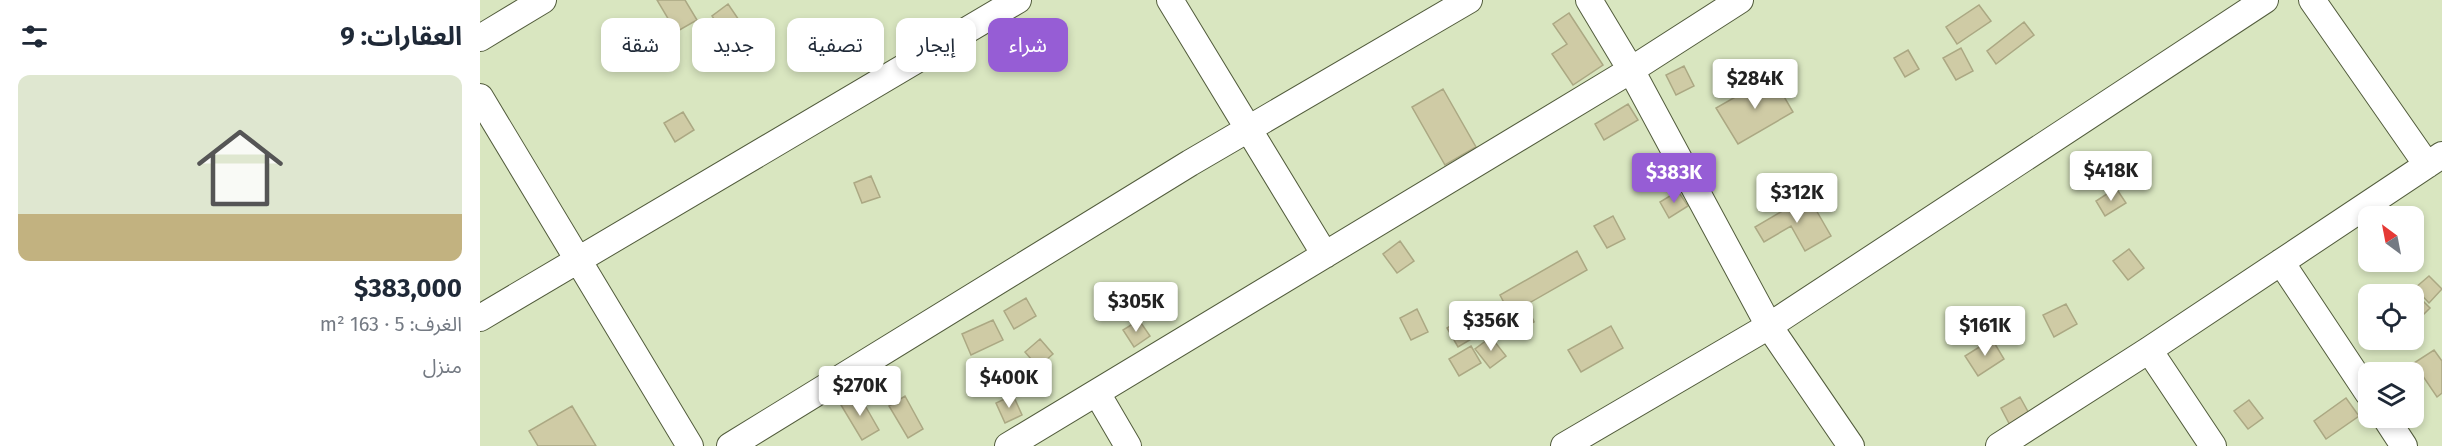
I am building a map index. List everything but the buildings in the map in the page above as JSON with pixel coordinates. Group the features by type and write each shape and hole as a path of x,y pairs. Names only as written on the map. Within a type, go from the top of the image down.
{"street":[{"path":"480,38 543,0"},
{"path":"480,318 1018,0"},
{"path":"1170,0 1325,255"},
{"path":"730,446 1248,129 1469,0"},
{"path":"1588,0 1631,70 1769,326 1851,446"},
{"path":"1008,446 1631,70 1740,0"},
{"path":"1564,446 1769,326 2265,0"},
{"path":"1999,446 2149,350 2434,160 2312,0"},
{"path":"480,97 690,446"},
{"path":"2281,262 2358,378"},
{"path":"2149,350 2213,446"},
{"path":"1097,393 1128,446"},
{"path":"2392,428 2404,446"}]}
